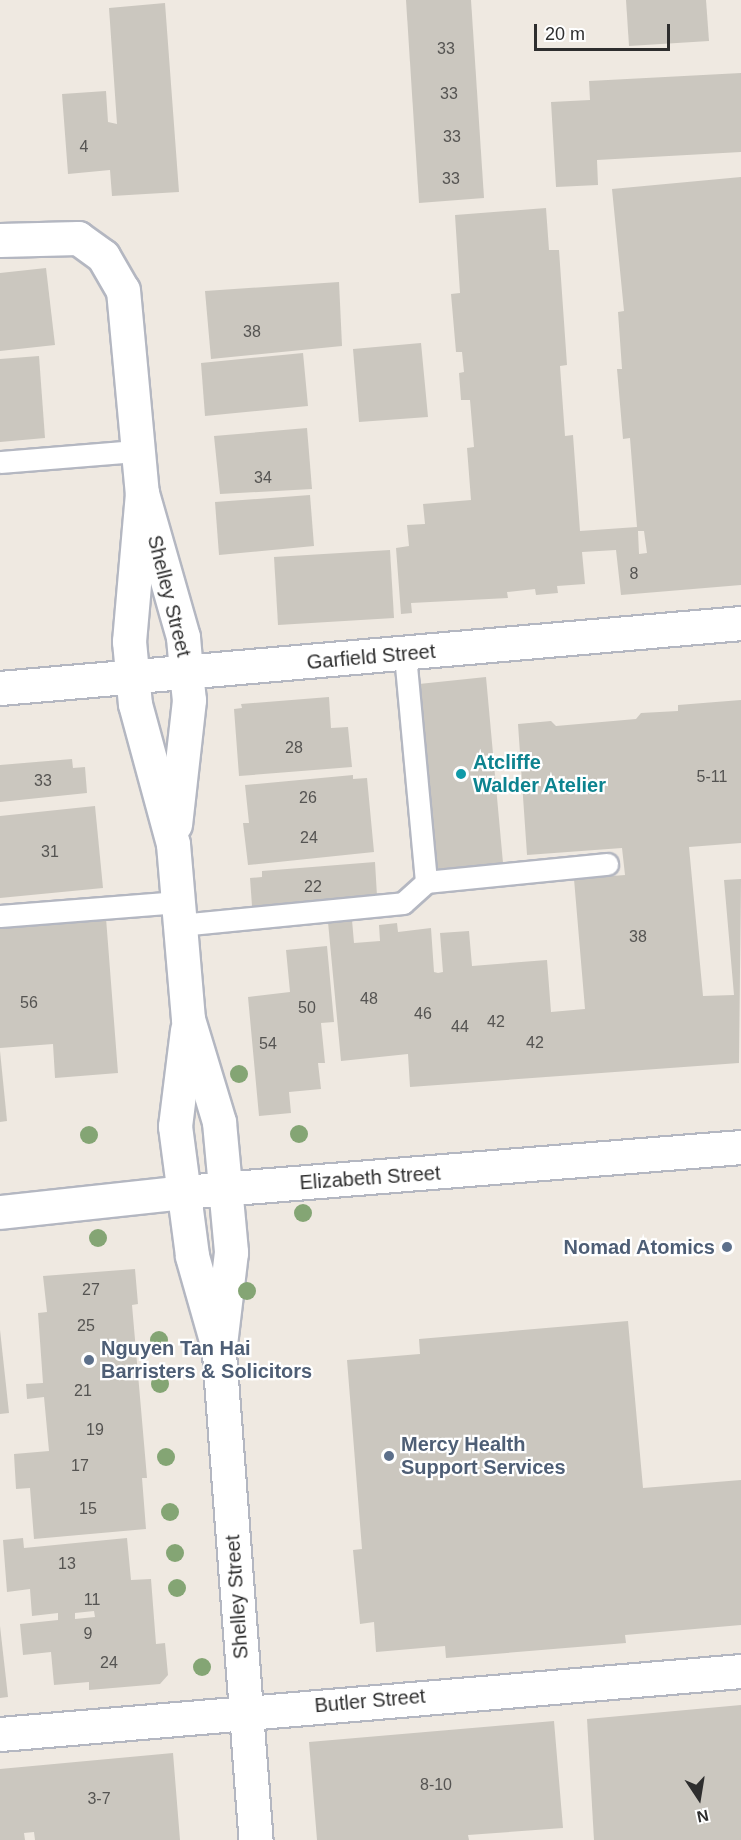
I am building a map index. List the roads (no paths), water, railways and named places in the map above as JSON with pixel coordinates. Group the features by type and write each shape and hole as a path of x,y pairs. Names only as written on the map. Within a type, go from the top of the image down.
{"street":[{"name":"Shelley Street","path":"0,240 65,236 87,243 103,256 123,290 142,493 183,637 189,700 173,844"},
{"name":"Shelley Street","path":"142,493 129,641 132,677 135,704 173,844 188,1019 175,1126 192,1256 219,1353"},
{"name":"Garfield Street","path":"0,688 741,623"},
{"name":"Shelley Street","path":"188,1019 219,1122 231,1252 219,1353 256,1840"},
{"name":"Elizabeth Street","path":"0,1212 183,1192 741,1147"},
{"name":"Butler Street","path":"0,1734 741,1671"}],"lane":[{"path":"0,462 138,451"},
{"path":"405,654 426,882"},
{"path":"0,916 179,914 403,903 426,882 607,864"}],"place":[{"name":"Atcliffe Walder Atelier","path":"461,774"},
{"name":"Nomad Atomics","path":"727,1247"},
{"name":"Nguyen Tan Hai Barristers & Solicitors","path":"89,1360"},
{"name":"Mercy Health Support Services","path":"389,1456"}]}
